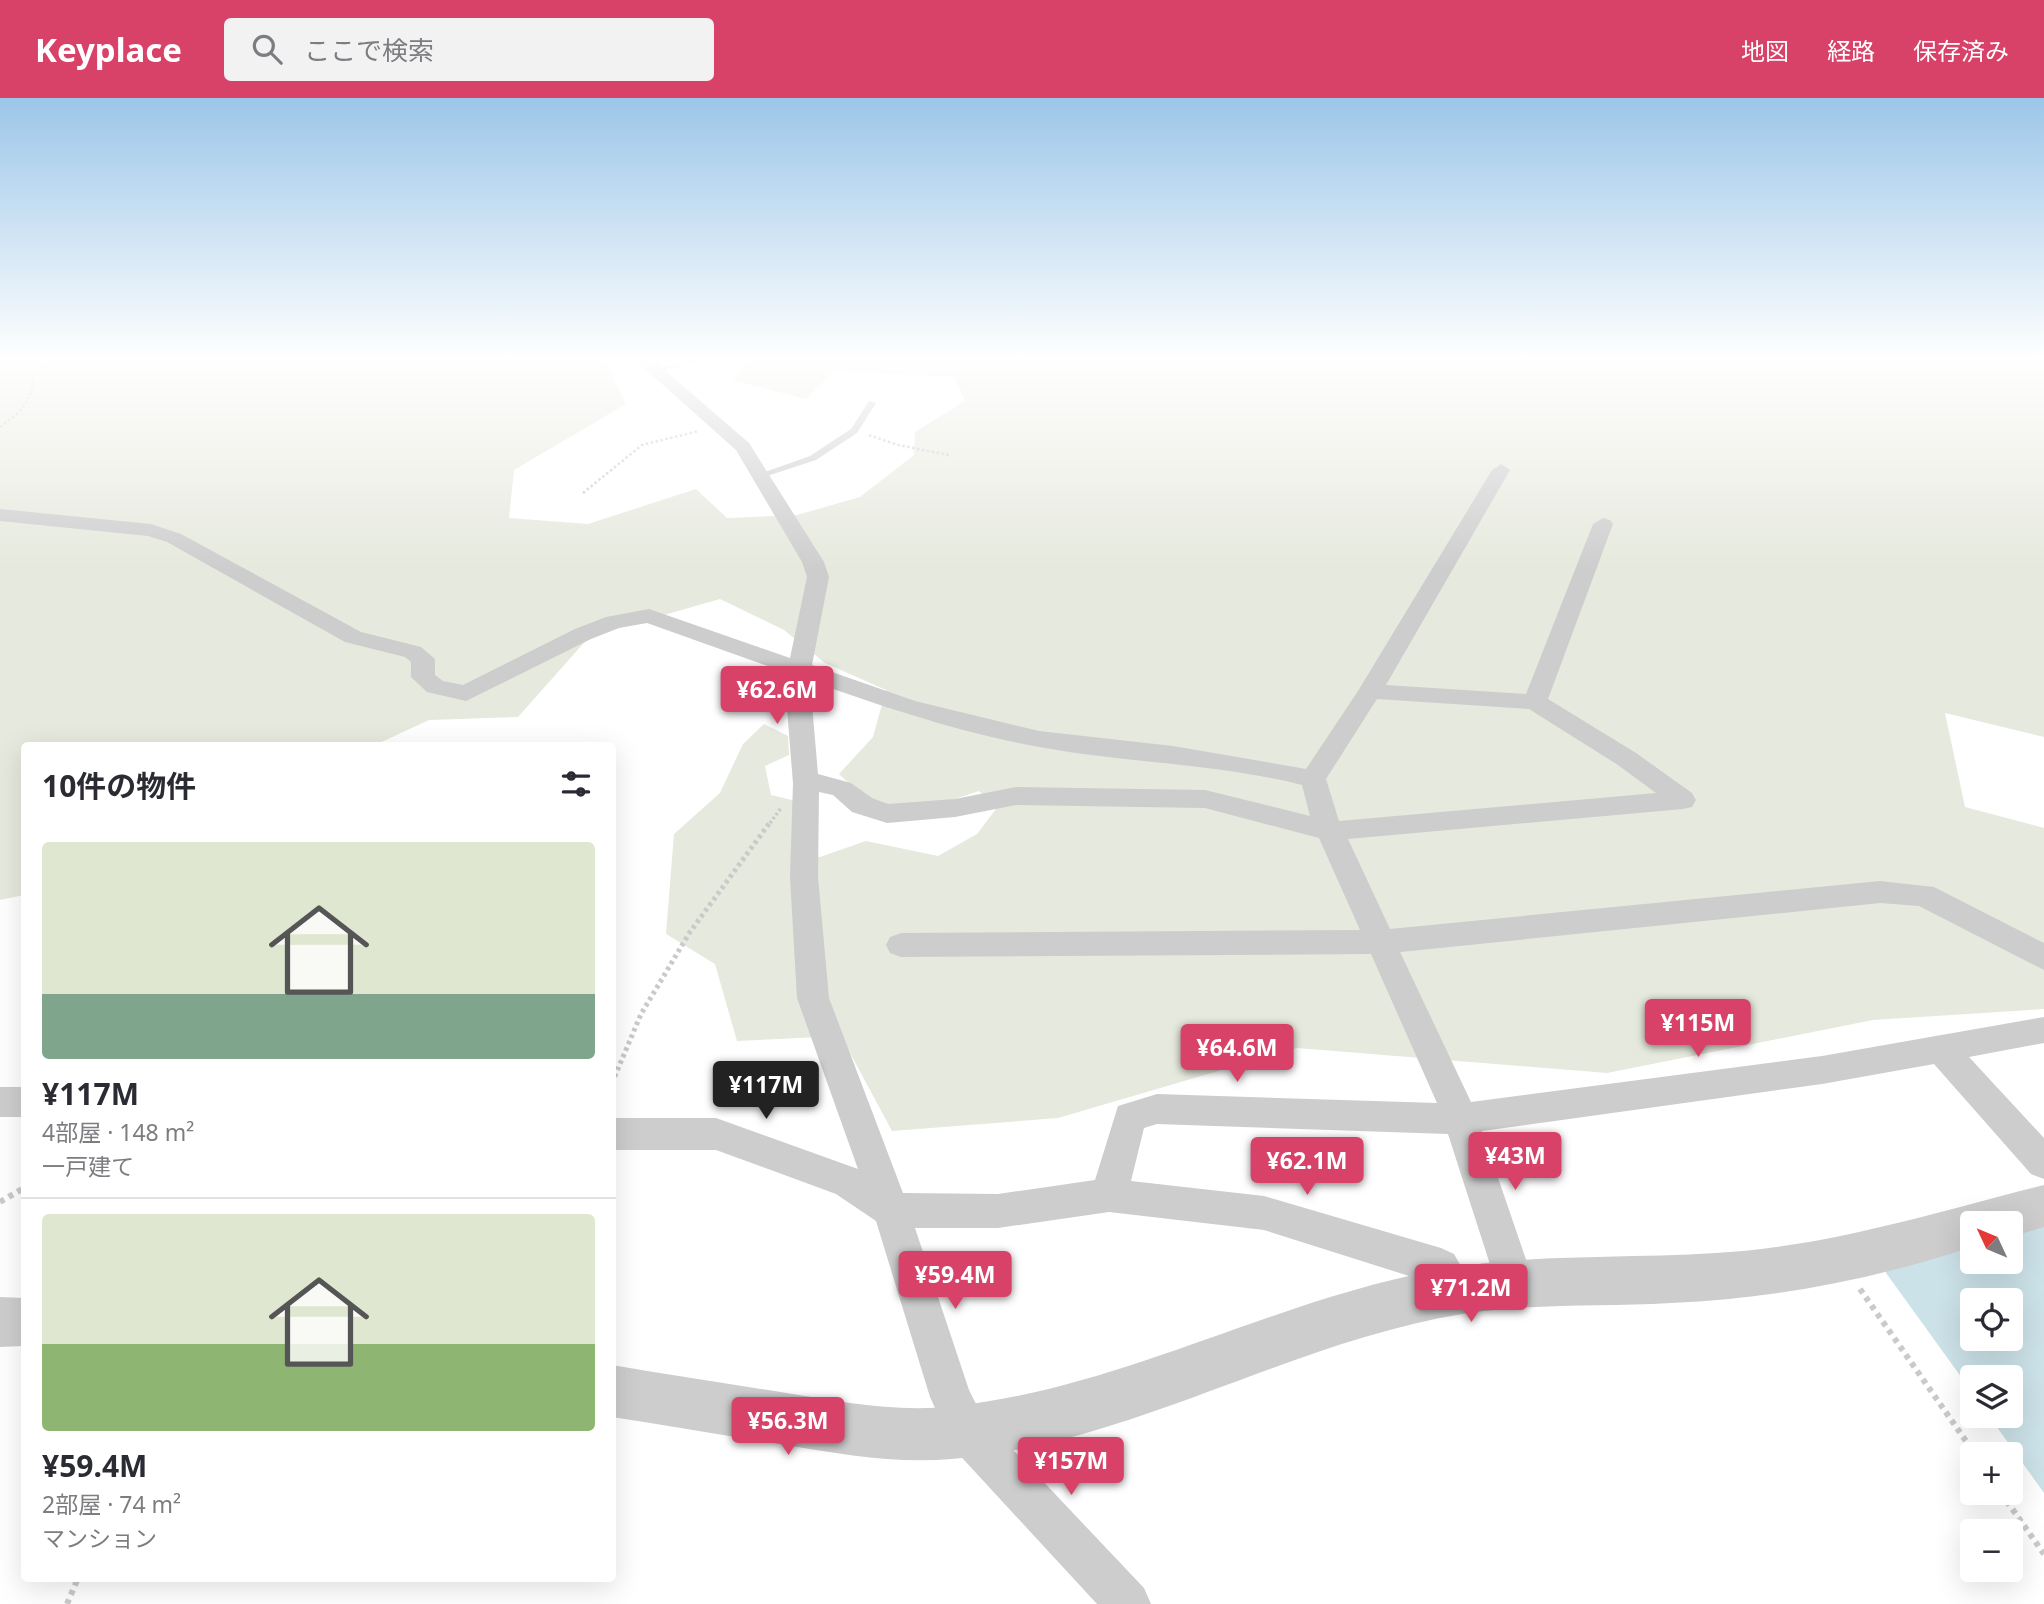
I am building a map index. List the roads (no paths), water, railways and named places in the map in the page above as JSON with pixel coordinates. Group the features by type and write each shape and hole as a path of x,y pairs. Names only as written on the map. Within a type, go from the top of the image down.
{"street":[{"path":"724,430 743,447 761,475 813,562 818,577 800,668 801,751 806,783 804,877 813,998 891,1210 951,1396 968,1433 1128,1604"},
{"path":"1313,779 1370,691 1501,470"},
{"path":"0,515 151,530 174,538 353,637 413,652 423,659 423,677 435,687 466,693 583,634 614,622 649,616 908,707 1039,739 1186,756 1273,769 1313,779"},
{"path":"1535,702 1603,524"},
{"path":"806,783 824,783 842,789 862,805 887,814 956,808 1016,796 1205,799 1331,831 1683,800 1627,759 1535,702 1370,691"},
{"path":"1313,779 1331,831 1461,1119 1515,1283"},
{"path":"901,945 1381,942 1880,892 1924,895 2018,941 2044,958"},
{"path":"1109,1195 1130,1117 1157,1109 1461,1119 1822,1070 2044,1030"},
{"path":"1942,1050 2044,1163"},
{"path":"0,1102 21,1102"},
{"path":"616,1134 716,1134 848,1182 891,1210 998,1211 1109,1195 1264,1213 1441,1267 1456,1291"},
{"path":"2023,1212 2044,1206"},
{"path":"616,1392 878,1434 918,1436 968,1433 1070,1412 1369,1310 1456,1291 1515,1283 1670,1280 1761,1272 1872,1255 1960,1229"},
{"path":"0,1322 21,1322"}],"lane":[{"path":"761,475 813,458 854,430"}],"water":[{"path":"2044,1222 2044,1493 2023,1464 2023,1442 2008,1442 1998,1428 2023,1428 2023,1365 1960,1365 1960,1375 1881,1266 1960,1244 1960,1274 2023,1274 2023,1227"}]}
